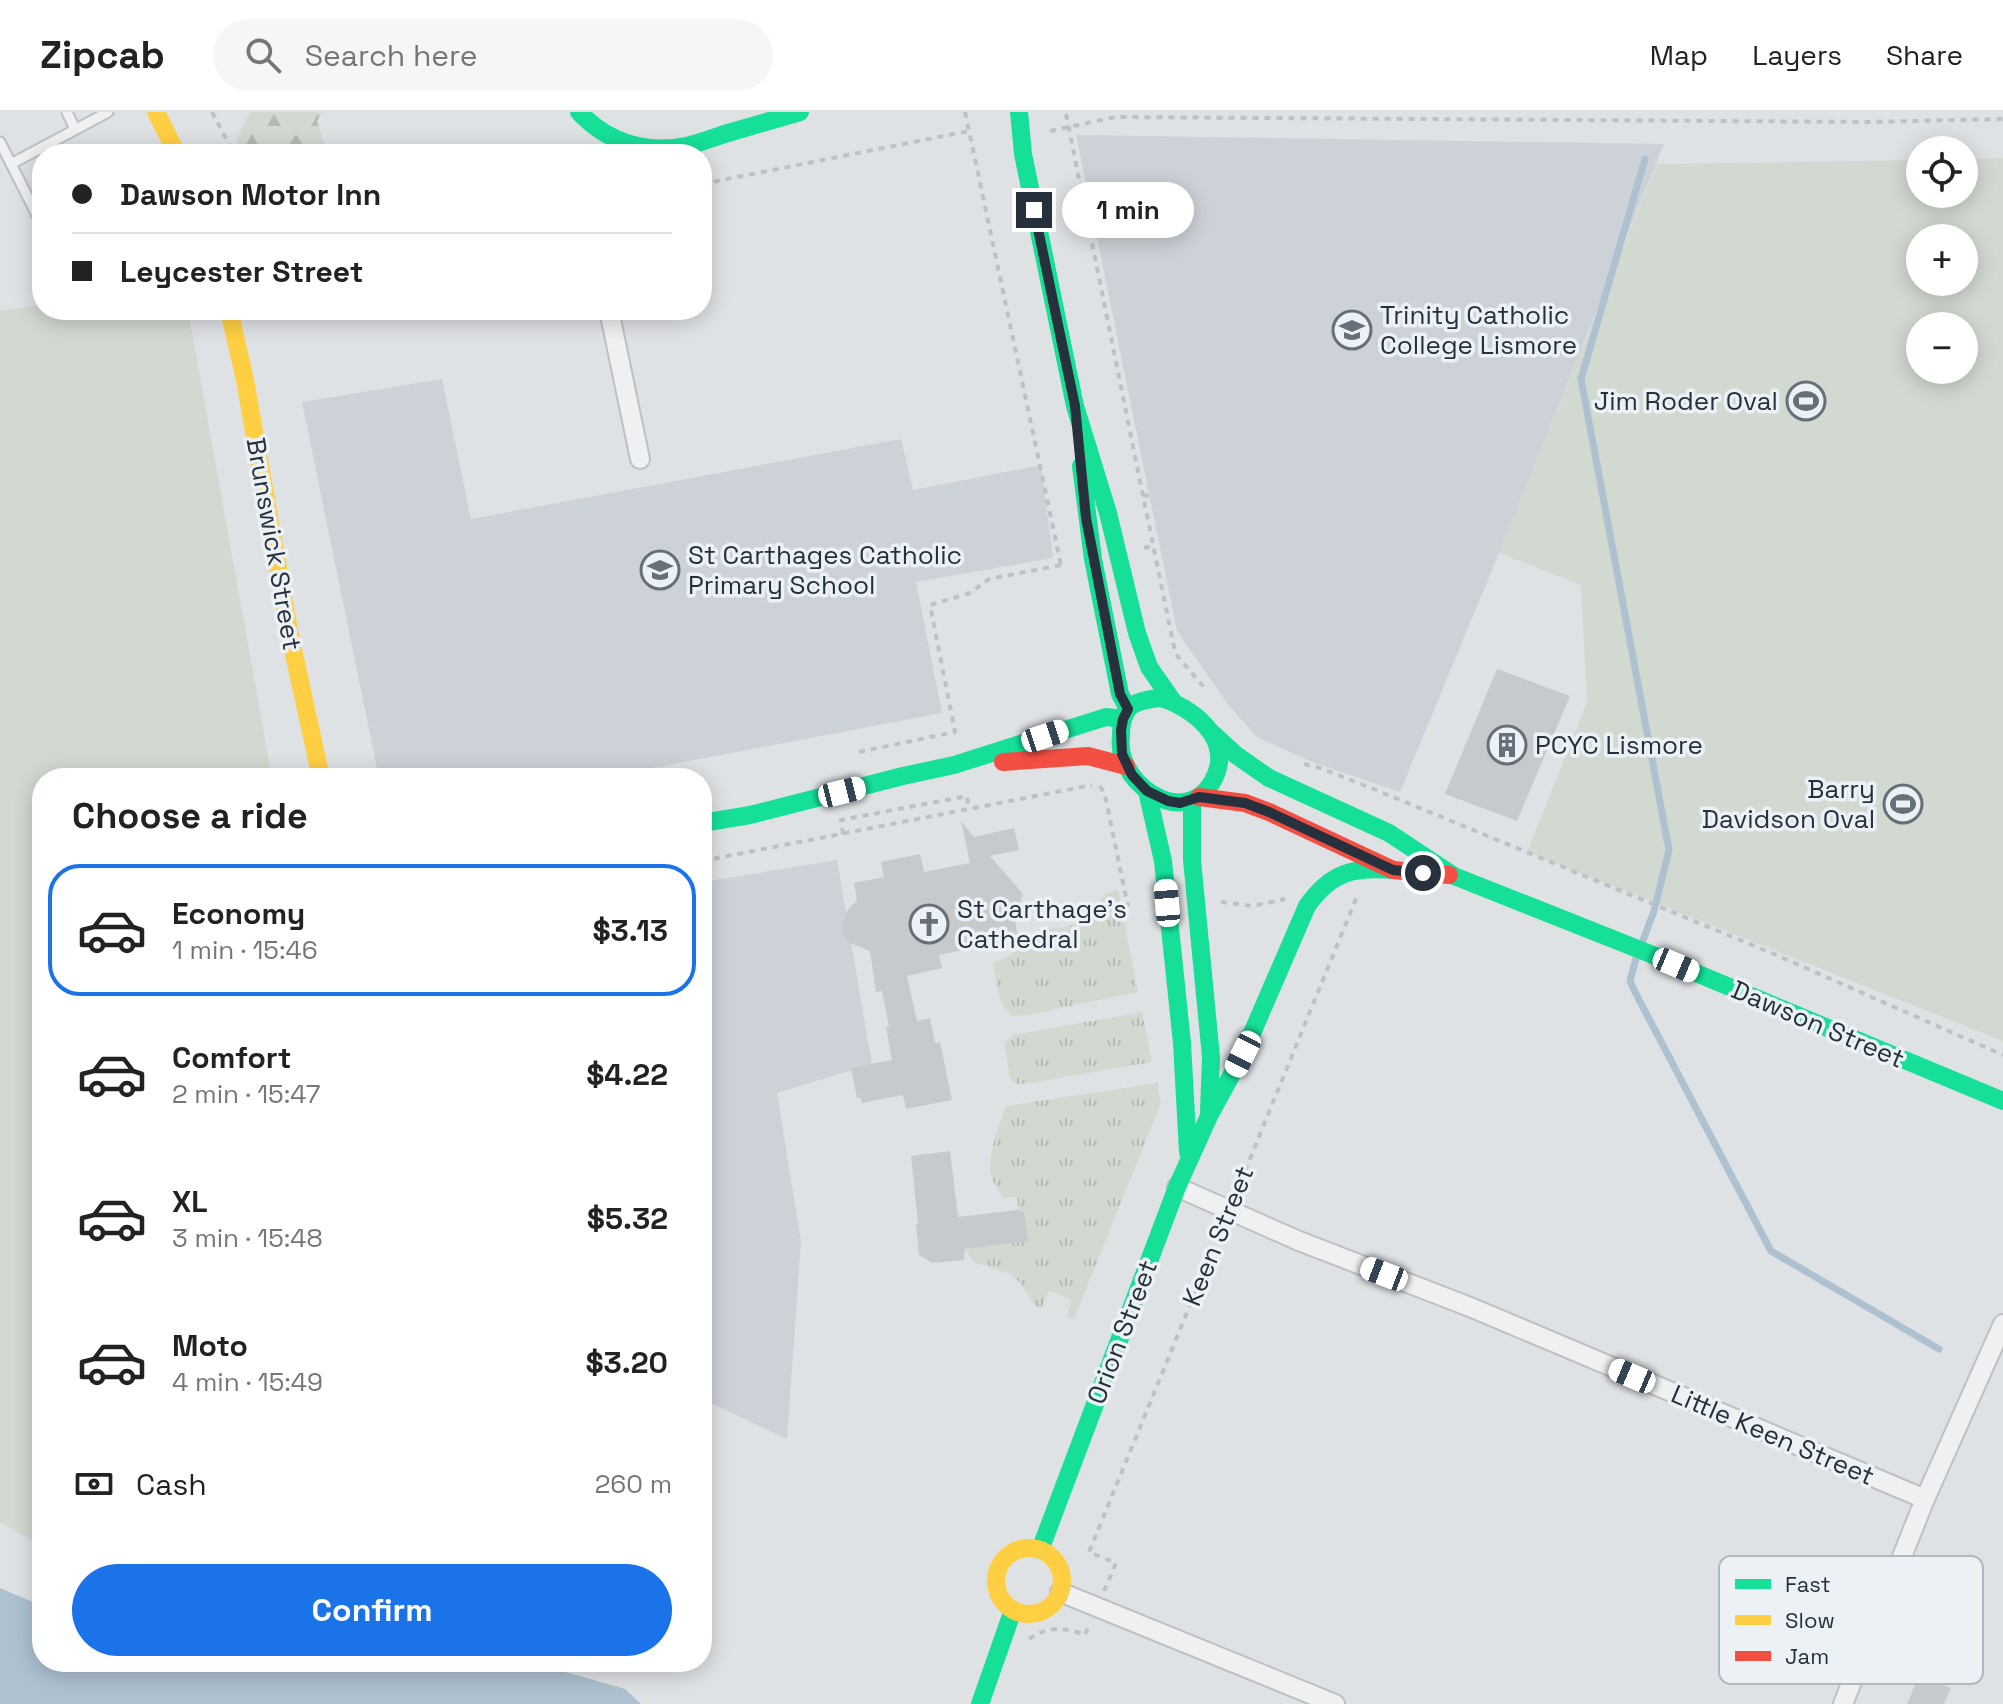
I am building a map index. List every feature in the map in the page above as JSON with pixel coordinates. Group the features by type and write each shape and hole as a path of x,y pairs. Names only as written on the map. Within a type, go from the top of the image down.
{"street":[{"path":"156,112 172,144"},
{"path":"579,112 611,139 628,144"},
{"path":"692,144 800,112"},
{"path":"1019,112 1023,154 1075,406 1108,513 1137,633 1149,667 1172,700"},
{"name":"Brunswick Street","path":"231,320 245,380 289,631 318,768"},
{"path":"611,320 640,459"},
{"path":"712,821 750,815 954,765 1106,717 1126,714 1135,704 1161,698 1186,706 1212,733 1219,765 1211,785 1196,799 1180,803 1168,801 1147,791 1126,766 1121,742 1126,714 1086,518 1075,406"},
{"name":"Dawson Street","path":"1212,733 1269,778 1389,833 1454,876 2003,1101"},
{"path":"954,765 1088,756 1126,766"},
{"path":"1147,791 1163,861 1184,1064 1189,1160"},
{"name":"Dawson Street","path":"1196,799 1245,803 1393,870 1454,876"},
{"name":"Orion Street","path":"1196,799 1192,860 1211,1057 1209,1116"},
{"name":"Orion Street","path":"1040,1550 1177,1187 1209,1116 1243,1054 1307,906 1314,894 1342,873 1363,868 1393,870"},
{"name":"Little Keen Street","path":"1177,1187 1299,1241 1470,1307 1925,1499"},
{"path":"1902,1556 2003,1324"},
{"path":"1028,1548 1040,1550 1049,1554 1058,1565 1061,1573 1060,1592 1052,1605 1037,1613 1020,1613 1006,1604 997,1590 996,1575 1007,1556 1014,1551 1028,1548"},
{"path":"1060,1592 1335,1704"},
{"path":"980,1704 1013,1610"},
{"path":"1843,1704 1851,1684"}],"lane":[{"path":"67,112 75,129"},
{"path":"48,144 108,112"},
{"path":"0,142 32,205"},
{"path":"11,164 32,153"}],"path":[{"path":"212,112 229,144"},
{"path":"859,752 955,732 930,605 970,593 989,579 1063,564 965,112"},
{"path":"1066,114 1146,495 1174,647 1178,657 1205,688"},
{"path":"1050,131 1115,117 1837,122 2003,119"},
{"path":"712,182 969,131"},
{"path":"1144,548 1153,546"},
{"path":"1303,764 1376,790 1789,960 2003,1055"},
{"path":"712,859 1098,784 1105,795 1128,907"},
{"path":"843,834 841,820 967,796 969,809"},
{"name":"Keen Street","path":"1116,1563 1089,1552 1359,893"},
{"path":"1221,902 1253,906 1284,898 1295,901"},
{"path":"1027,1641 1038,1632 1057,1629 1069,1628 1085,1635"}],"shaded area":[{"name":"Trinity Catholic College Lismore","path":"1076,135 1664,144 1400,792 1312,762 1257,737 1229,706 1177,631"},
{"name":"St Carthages Catholic Primary School","path":"442,379 471,519 901,439 913,490 1041,465 1053,558 916,582 942,713 653,768 377,768 302,402"},
{"path":"837,860 872,1064 777,1093 801,1241 787,1439 712,1404 712,880"}],"green space":[{"path":"250,112 322,112 317,121 325,144 238,144 236,140"},
{"path":"2003,158 2003,1041 1527,852 1587,702 1581,585 1499,553 1657,164 1906,160 1906,208 1978,208 1978,159"},
{"path":"32,306 32,320 190,320 270,768 32,768 32,1541 0,1522 0,311"},
{"path":"1118,890 1138,992 1012,1016 1000,999 993,963 1009,956 1047,928 1073,925 1095,909 1104,894"},
{"path":"1142,1012 1152,1062 1031,1083 1016,1084 1010,1078 1004,1043 1014,1035"},
{"path":"1157,1083 1161,1103 1074,1319 1067,1317 1071,1299 1049,1291 1041,1309 1034,1305 1011,1274 974,1262 965,1249 1028,1241 1024,1212 1019,1212 1017,1197 1003,1198 991,1175 992,1150 1006,1106"}],"water":[{"path":"0,1588 32,1602 32,1672 566,1672 625,1689 641,1704 0,1704"}],"building":[{"name":"PCYC Lismore","path":"1497,669 1570,696 1517,821 1445,794"},
{"name":"St Carthage's Cathedral","path":"961,821 974,837 1014,828 1019,850 990,856 1023,894 1015,919 1018,938 939,955 942,968 907,976 917,1021 930,1018 935,1043 940,1042 952,1100 906,1109 903,1095 862,1103 861,1098 857,1098 851,1068 892,1060 882,991 876,992 870,951 850,943 843,935 843,920 857,900 854,883 884,877 881,862 920,854 924,872 970,863"},
{"path":"950,1151 958,1217 1024,1211 1028,1241 965,1249 964,1260 932,1263 919,1255 911,1156"},
{"path":"1916,1684 1940,1684 1951,1688 1944,1704 1907,1704"}],"waterway":[{"path":"1642,943 1654,911 1669,850 1581,379 1645,159"},
{"path":"1637,955 1630,981 1771,1251 1939,1349"}],"traffic: fast":[{"path":"579,112 602,131 632,144"},
{"path":"695,144 800,112"},
{"path":"1019,112 1023,154 1075,406 1108,513 1137,633 1149,667 1172,700"},
{"path":"1081,466 1093,559 1120,694 1128,709"},
{"path":"1161,698 1196,716 1213,736 1218,748 1219,760 1214,778 1210,786 1192,800 1172,802 1153,794 1137,781 1123,758 1121,731 1126,712 1138,702 1161,698"},
{"path":"712,821 750,815 954,765 1106,717 1123,719"},
{"path":"1212,733 1269,778 1389,833 1454,876 2003,1101"},
{"path":"1147,791 1163,861 1182,1043 1188,1152"},
{"path":"1192,801 1192,860 1211,1057 1209,1112"},
{"path":"1040,1550 1177,1187 1209,1116 1243,1054 1307,906 1325,886 1344,874 1393,870"},
{"path":"980,1704 1013,1610"}],"traffic: slow":[{"path":"156,112 172,144"},
{"path":"231,320 245,380 289,631 319,768"},
{"path":"1029,1548 1042,1551 1052,1558 1059,1568 1062,1581 1059,1594 1052,1604 1042,1611 1029,1614 1016,1611 1006,1604 999,1594 996,1581 999,1568 1006,1558 1016,1551 1029,1548"}],"traffic: jam":[{"path":"1003,762 1088,756 1126,766"},
{"path":"1199,797 1245,803 1269,812 1393,870 1449,875"}],"place":[{"name":"Trinity Catholic College Lismore","path":"1352,330"},
{"name":"Jim Roder Oval","path":"1806,401"},
{"name":"St Carthages Catholic Primary School","path":"660,570"},
{"name":"PCYC Lismore","path":"1507,745"},
{"name":"Barry Davidson Oval","path":"1903,804"},
{"name":"St Carthage's Cathedral","path":"929,924"}],"route":[{"path":"1034,210 1075,406 1093,559 1120,694 1128,709 1121,730 1126,766 1147,791 1168,801 1180,803 1199,797 1245,803 1393,870 1423,873"}]}
